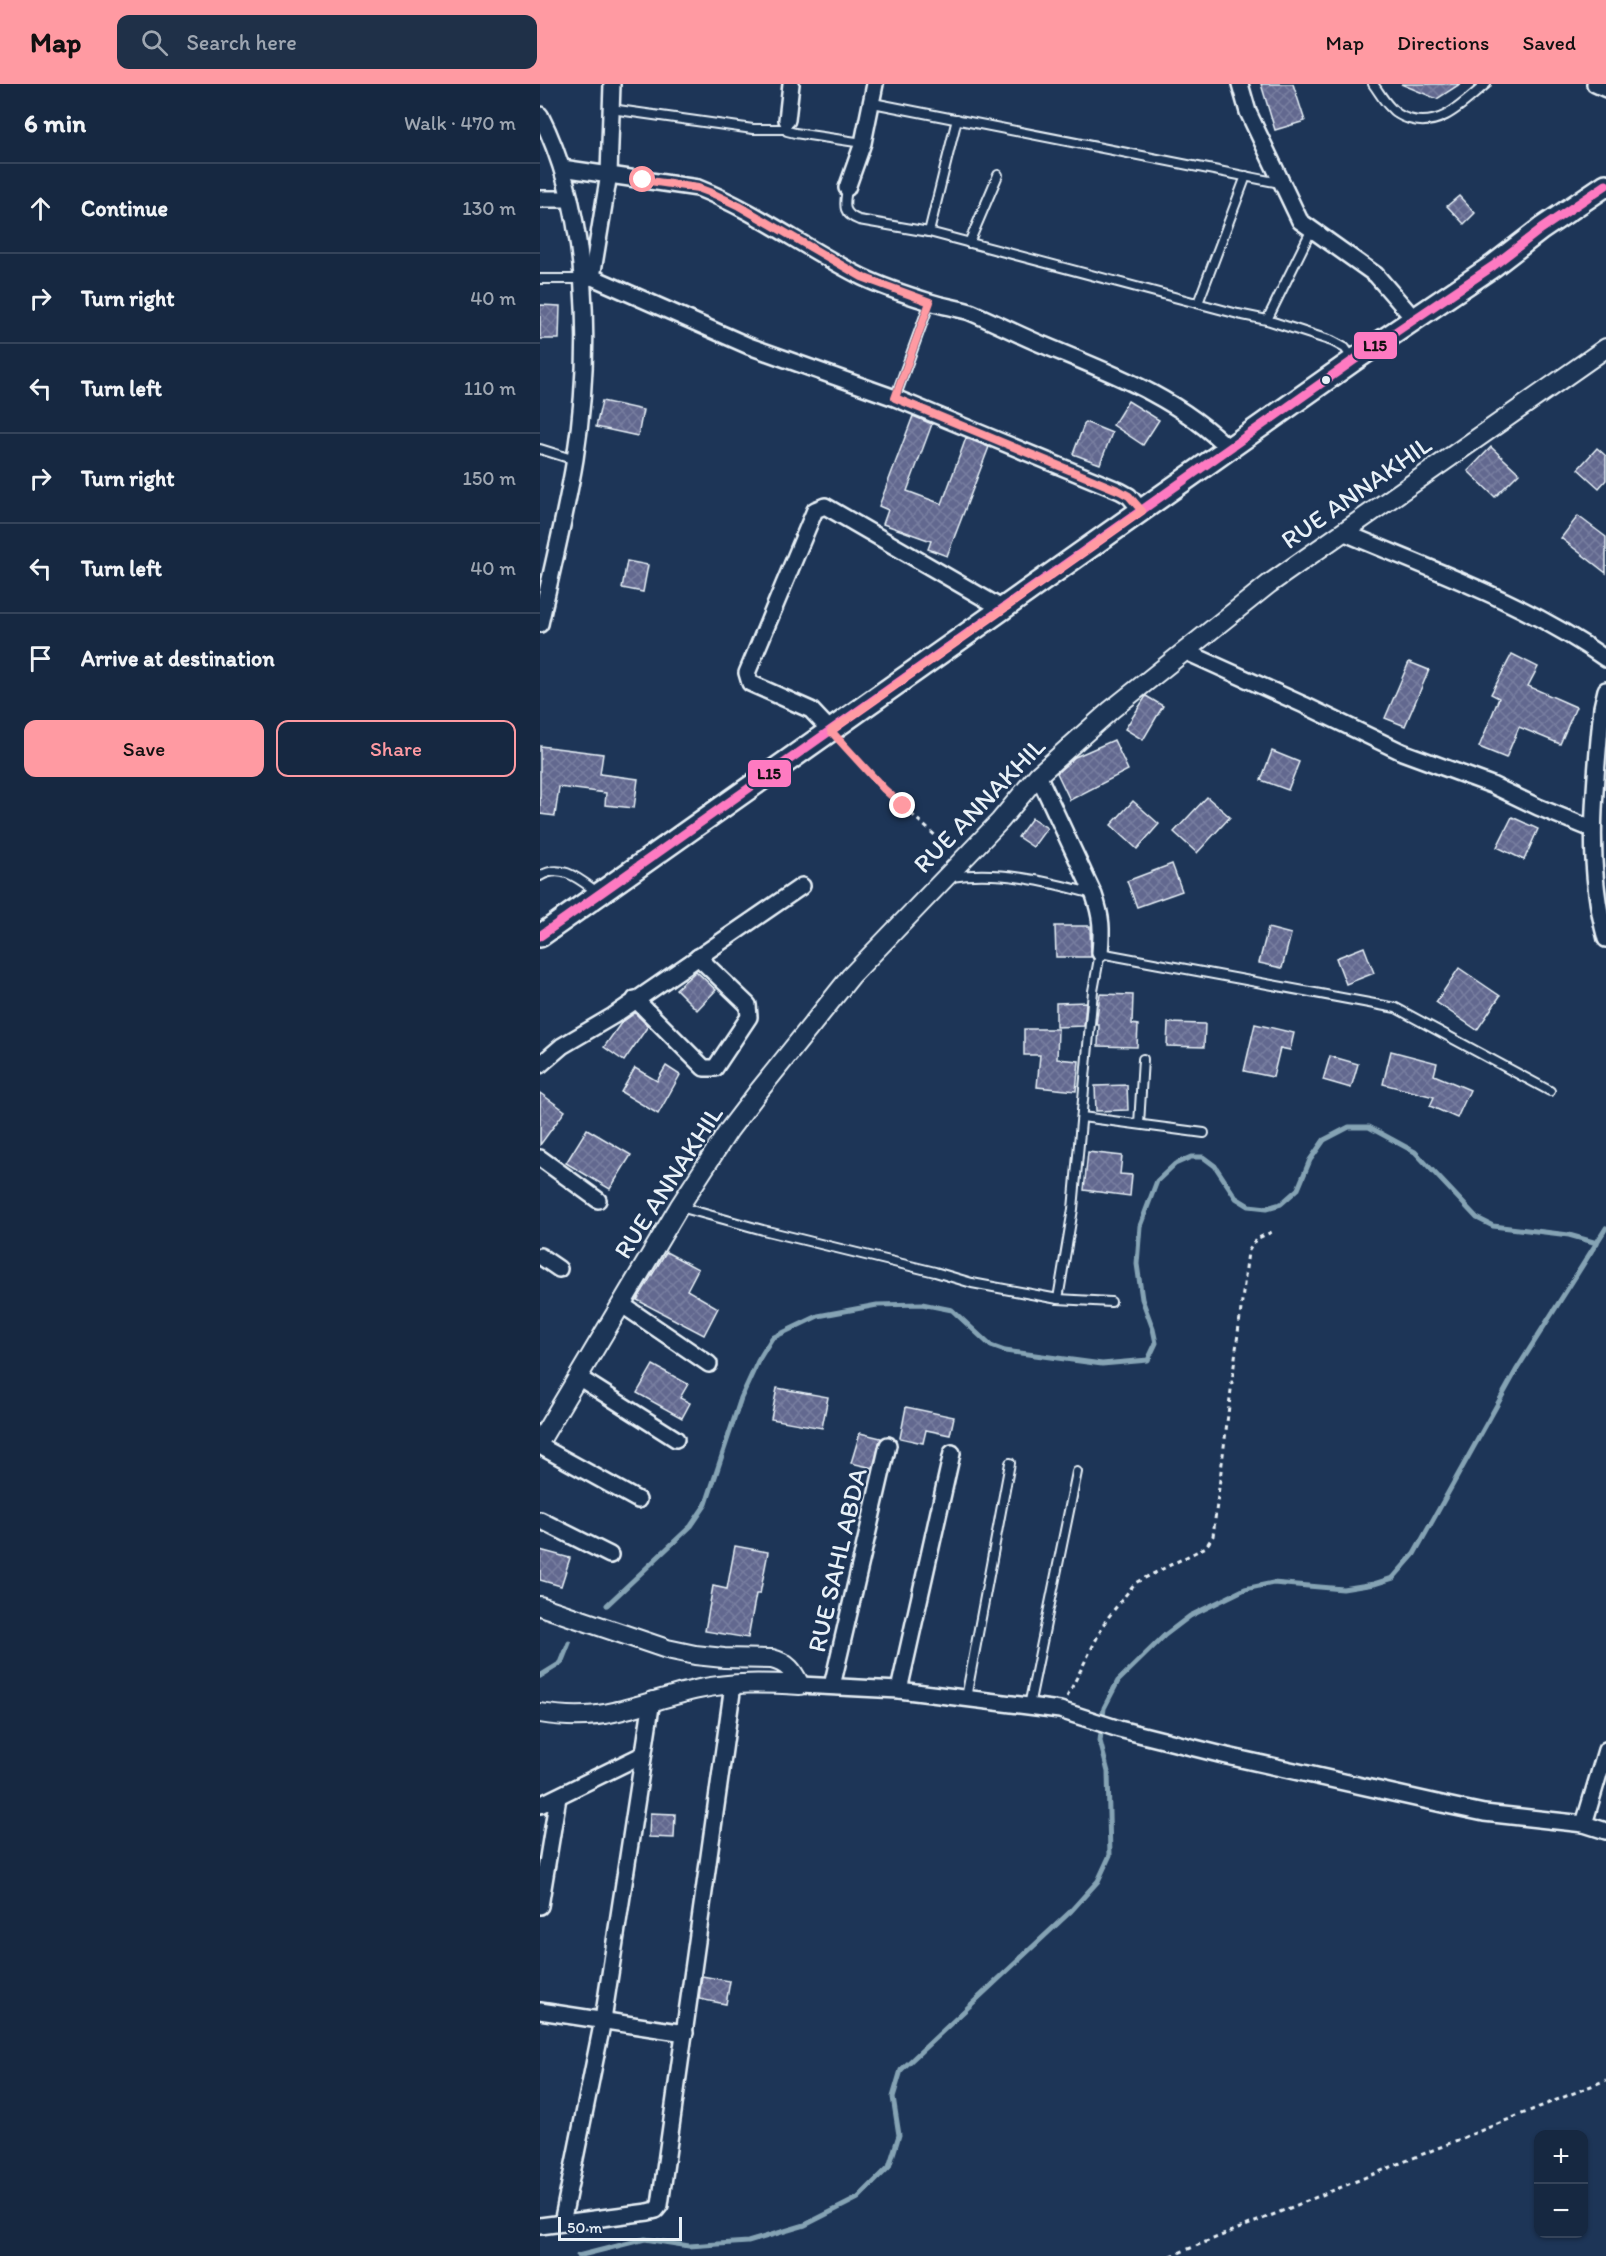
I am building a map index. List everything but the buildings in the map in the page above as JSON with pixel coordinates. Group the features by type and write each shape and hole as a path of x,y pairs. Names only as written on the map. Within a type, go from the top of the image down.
{"main road":[{"path":"540,936 1230,450 1354,360 1493,266 1541,229 1606,185"}],"street":[{"path":"540,624 574,460 583,382 587,278 609,174 612,84"},
{"path":"786,124 791,84"},
{"path":"847,188 863,143 873,103 875,84"},
{"path":"1236,84 1293,211 1300,221 1376,275 1415,320"},
{"path":"1595,84 1606,89"},
{"path":"540,115 557,151 562,168 587,278"},
{"path":"562,168 698,188 739,206 862,277 930,302 969,312 1039,344 1110,371 1157,394 1189,415 1230,450"},
{"path":"540,199 570,199"},
{"path":"587,278 749,346 895,398 1120,491 1129,496 1142,511"},
{"name":"RUE ANNAKHIL","path":"540,1441 679,1207 729,1130 851,975 1000,821 1038,775 1111,710 1269,584 1606,348"},
{"path":"831,731 812,710 750,683 747,679 747,673 815,510 825,506 1003,609"},
{"path":"1343,532 1491,595 1556,628 1606,659"},
{"path":"1184,651 1402,752 1492,785 1592,829"},
{"path":"1606,690 1602,707 1592,829 1594,869 1606,939"},
{"path":"1038,775 1094,895 1102,924 1100,953"},
{"path":"540,1065 562,1046 613,1016 802,886"},
{"path":"636,999 704,1068 715,1068 749,1017 750,1009 698,957"},
{"path":"540,1158 598,1200"},
{"path":"540,1256 559,1269"},
{"path":"621,1304 709,1365"},
{"path":"578,1377 676,1439"},
{"name":"RUE SAHL ABDA","path":"832,1686 888,1445"},
{"path":"540,1446 638,1500"},
{"path":"899,1690 952,1454"},
{"path":"540,1520 610,1555"},
{"path":"540,1606 667,1648 696,1655 781,1661 794,1672 800,1685"},
{"path":"540,2226 648,2212 656,2210 660,2205 733,1685"},
{"path":"540,1713 574,1716 604,1714 702,1688 733,1685 800,1685 899,1690 1060,1710 1119,1729 1227,1756 1484,1813 1584,1824 1606,1831"},
{"path":"562,2223 603,2020 652,1700"},
{"path":"1584,1824 1606,1750"},
{"path":"540,1805 642,1755"},
{"path":"540,1906 558,1797"},
{"path":"540,2011 685,2033"}],"lane":[{"path":"1373,84 1391,109 1400,115 1421,122 1447,116 1486,84"},
{"path":"873,103 1281,183"},
{"path":"611,109 753,129 786,124 795,133 863,143"},
{"path":"929,232 957,119"},
{"path":"969,243 998,175"},
{"path":"1198,303 1246,176"},
{"path":"847,188 845,205 848,215 859,220 929,232 1267,320 1339,344 1354,360"},
{"path":"1267,320 1311,231"},
{"path":"540,279 587,278"},
{"path":"895,398 930,302"},
{"path":"540,448 574,460"},
{"path":"540,876 549,871 569,872 599,893"},
{"path":"944,878 979,875 1034,879 1065,885 1094,895"},
{"path":"1059,1299 1073,1209 1094,991 1100,953 1396,1008 1550,1091"},
{"path":"1139,1124 1143,1059"},
{"path":"1082,1117 1204,1133"},
{"path":"679,1207 972,1283 1059,1299 1111,1302"},
{"path":"966,1698 1010,1463"},
{"path":"1029,1706 1077,1472"}],"path":[{"path":"831,731 884,789 952,851"},
{"path":"1060,1710 1106,1620 1123,1596 1135,1583 1206,1547 1214,1536 1248,1252 1256,1239 1274,1231"},
{"path":"1172,2256 1606,2080"}],"waterway":[{"path":"607,1605 691,1526 706,1504 741,1398 758,1361 772,1338 818,1316 877,1305 922,1304 952,1310 991,1346 1005,1351 1102,1364 1148,1360 1156,1343 1142,1299 1137,1264 1140,1226 1157,1181 1175,1164 1191,1157 1203,1157 1215,1166 1236,1198 1249,1206 1267,1208 1281,1204 1298,1189 1310,1160 1324,1140 1349,1127 1369,1127 1415,1152 1477,1218 1493,1226 1569,1235 1597,1243"},
{"path":"578,2256 645,2239 689,2246 748,2242 805,2225 858,2198 889,2167 899,2135 893,2097 901,2070 1070,1912 1098,1881 1110,1855 1108,1772 1100,1741 1104,1708 1118,1681 1165,1635 1190,1616 1245,1589 1273,1583 1343,1589 1393,1578 1414,1554 1517,1369 1606,1228"},
{"path":"540,1676 561,1663 569,1643"}],"transit line":[{"name":"L15","path":"540,936 1354,360 1493,266 1541,229 1606,185"}],"route":[{"path":"643,180 698,188 714,194 862,277 930,302 895,398 1120,491 1135,501 1142,511 831,731 884,789 903,806"}]}
